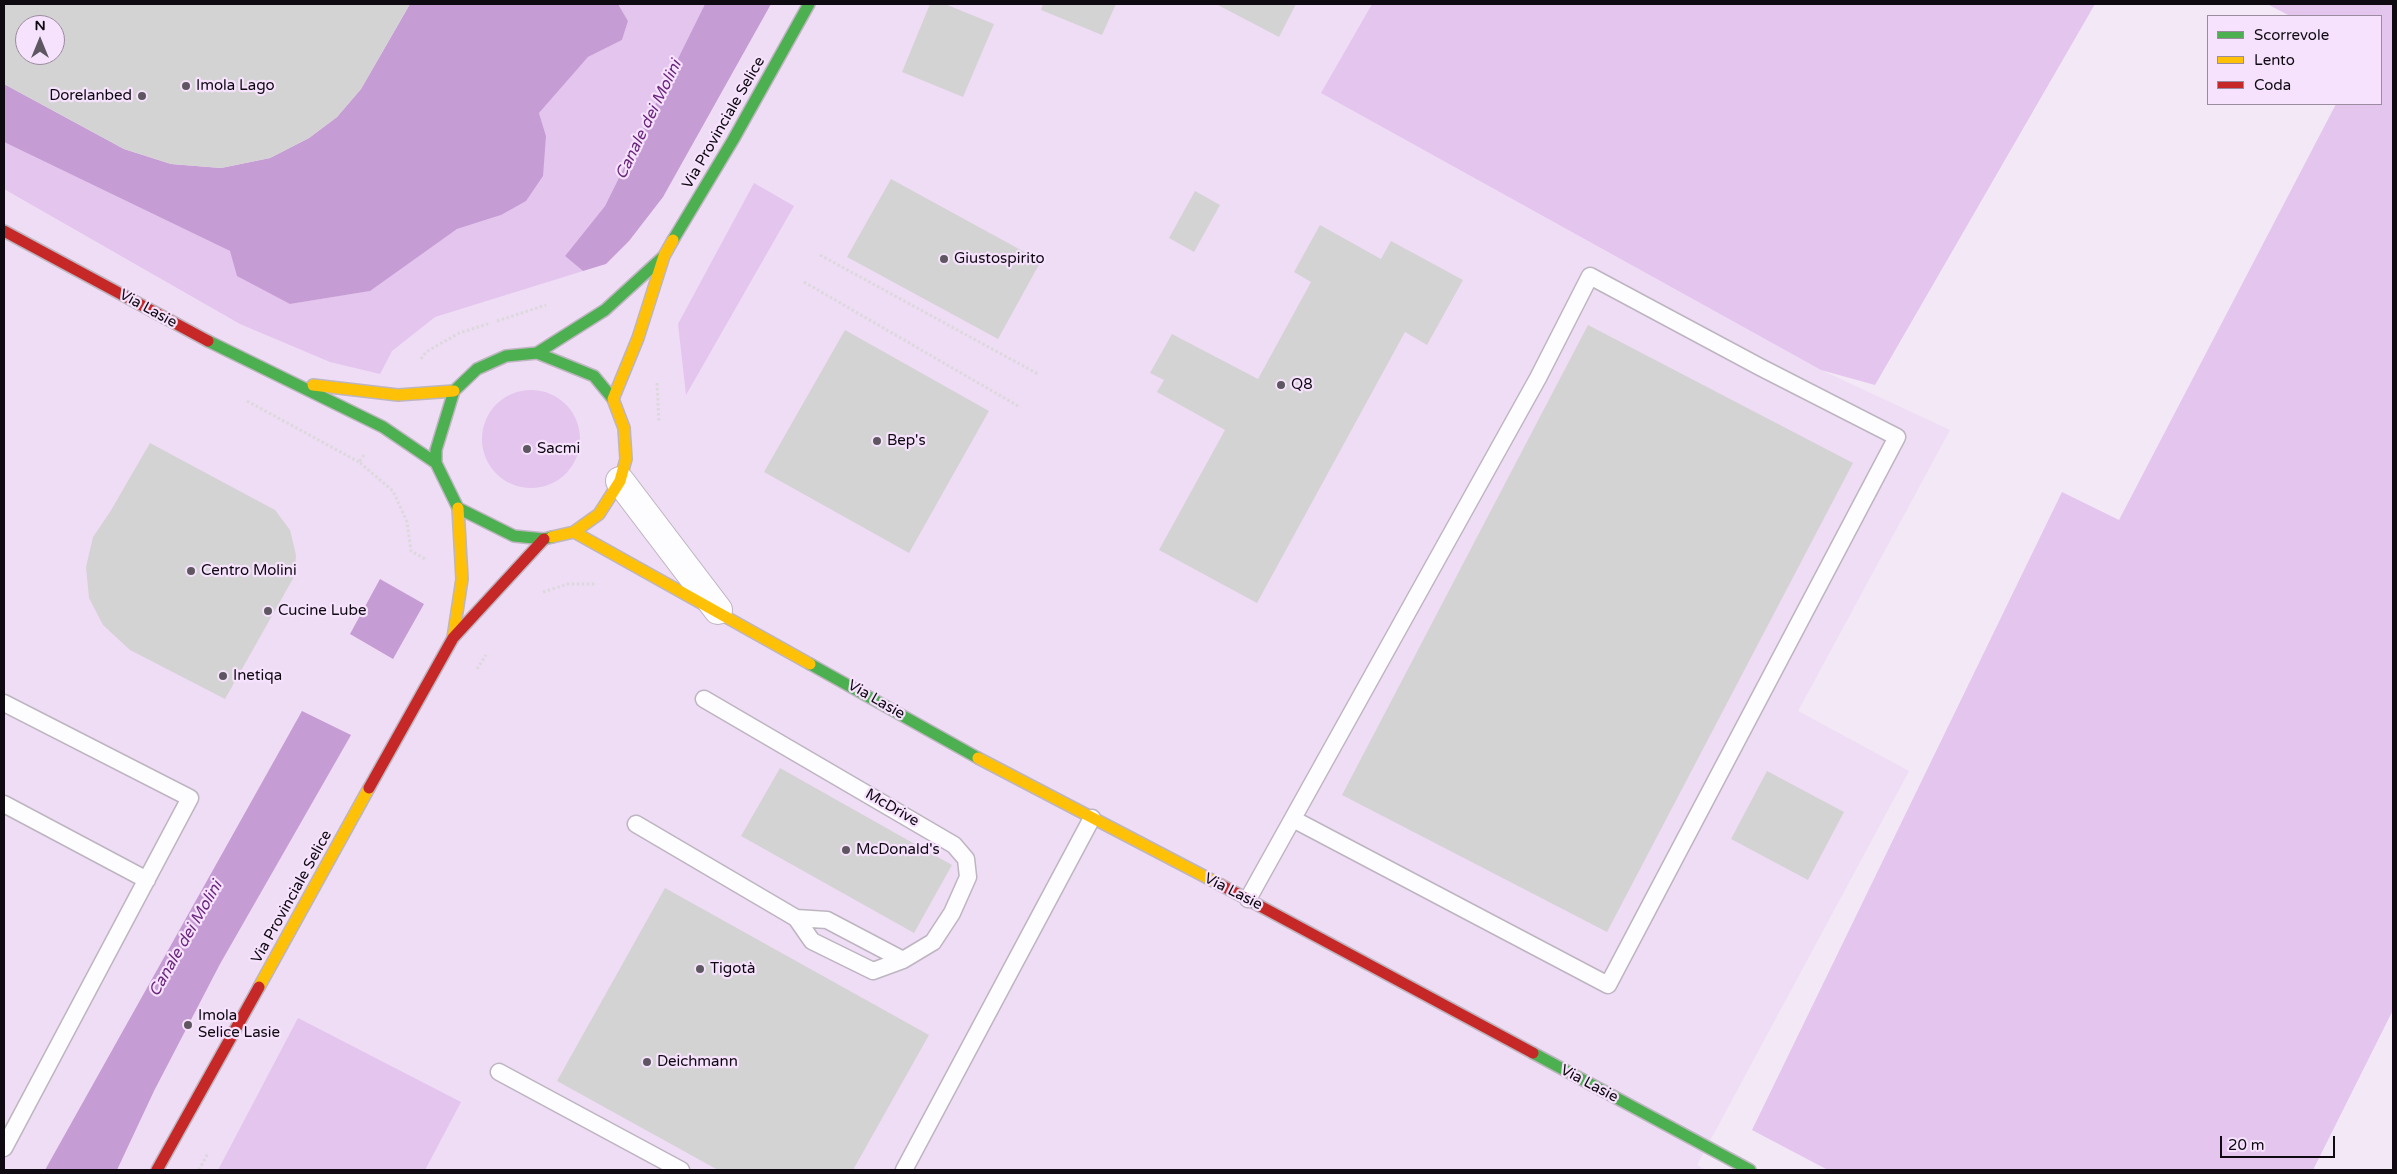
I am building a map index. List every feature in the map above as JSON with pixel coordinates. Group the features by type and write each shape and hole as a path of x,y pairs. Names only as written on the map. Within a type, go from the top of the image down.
{"main road":[{"name":"Via Provinciale Selice","path":"613,399 638,338 664,256 733,140 809,4"},
{"name":"Via Lasie","path":"4,231 197,336 383,427 436,464"},
{"name":"Via Provinciale Selice","path":"453,638 462,579 458,508 436,464 436,450 454,391 477,369 506,356 537,353 606,310 664,256"},
{"name":"Via Provinciale Selice","path":"458,508 514,536 544,539 574,532 599,514 620,481 626,459 624,428 613,399 594,376 537,353"},
{"name":"Via Lasie","path":"294,383 398,395 454,391"},
{"name":"Via Lasie","path":"574,532 718,610 994,766 1248,899 1750,1170"},
{"name":"Via Provinciale Selice","path":"157,1170 453,638 544,539"}],"street":[{"name":"Via Lasie","path":"620,481 718,610"}],"lane":[{"path":"1248,899 1538,378 1590,276 1760,367 1897,437 1608,984 1293,819"},
{"name":"McDrive","path":"636,824 796,918 812,941 873,971 904,960 933,942 952,913 968,877 966,859 954,845 704,699"},
{"path":"4,703 190,798 4,1148"},
{"path":"4,804 147,880"},
{"path":"904,1170 1092,818"},
{"name":"McDrive","path":"796,918 827,920 904,960"},
{"path":"499,1072 681,1170"}],"path":[{"path":"820,255 1038,374"},
{"path":"804,282 1018,406"},
{"path":"240,397 359,462"}],"shaded area":[{"path":"4,4 1372,4 1322,93 1821,370 1950,430 1798,711 1909,771 1697,1165 1706,1170 4,1170"},
{"path":"618,4 705,4 605,206 565,256 583,271 435,317 392,351 380,374 330,362 240,324 4,189 4,142 230,251 290,304 369,291 457,229 501,215 546,136 539,113 588,57 622,40 628,21"},
{"path":"1372,4 2095,4 1875,385 1821,370 1321,93"},
{"path":"2267,4 2393,4 2393,1010 2313,1170 1828,1170 1752,1130 2062,492 2119,520 2335,105 2382,105 2382,15 2288,15"},
{"path":"754,183 794,206 686,395 678,324"},
{"path":"531,390 550,394 566,404 576,420 580,439 576,458 566,474 550,484 531,488 512,484 496,474 486,458 482,439 486,420 496,404 512,394"},
{"path":"298,1018 461,1102 425,1170 218,1170"}],"water":[{"path":"410,4 618,4 628,21 622,40 588,57 539,113 546,136 543,176 526,201 501,215 457,229 370,291 290,304 237,276 230,251 4,142 4,84 124,149 171,164 221,168 270,158 309,138 337,117 361,89"},
{"name":"Canale dei Molini","path":"705,4 771,4 663,197 629,241 606,264 583,271 565,256 605,206"},
{"path":"380,579 424,604 393,659 350,634"},
{"name":"Canale dei Molini","path":"302,711 351,735 220,964 154,1091 117,1170 45,1170"}],"building":[{"name":"Imola Lago","path":"4,4 410,4 361,89 337,117 309,138 270,158 221,168 171,164 124,149 4,84"},
{"path":"930,4 945,4 994,24 963,97 902,72"},
{"path":"1043,4 1116,4 1102,35 1041,10"},
{"path":"1216,4 1296,4 1279,37"},
{"name":"Giustospirito","path":"891,179 1041,261 998,339 847,257"},
{"path":"1195,191 1220,205 1194,252 1169,238"},
{"path":"1320,225 1381,259 1391,241 1463,280 1427,345 1405,332 1257,603 1159,550 1225,430 1157,392 1164,380 1150,373 1172,334 1258,379 1311,282 1294,272"},
{"path":"1588,325 1853,463 1607,932 1342,795"},
{"name":"Bep's","path":"845,330 989,411 909,553 764,472"},
{"name":"Centro Molini","path":"150,443 275,510 290,530 296,555 295,575 225,699 130,650 103,625 89,598 86,567 93,537 110,512"},
{"name":"McDonald's","path":"780,768 952,865 914,933 741,836"},
{"path":"1767,771 1844,812 1808,880 1731,839"},
{"path":"665,888 929,1035 853,1170 718,1170 557,1081"}],"traffic: fast":[{"path":"673,240 733,140 809,4"},
{"path":"537,353 605,310 663,257"},
{"path":"208,341 383,427 436,463"},
{"path":"552,537 544,539 514,536 458,508 436,463 436,450 454,391 477,369 506,356 537,353 594,376 613,399"},
{"path":"810,664 978,758"},
{"path":"1533,1053 1750,1170"}],"traffic: slow":[{"path":"552,537 574,532 599,514 620,481 626,459 624,428 613,399 638,338 664,256 673,240"},
{"path":"313,385 398,395 454,391"},
{"path":"453,638 462,579 458,508"},
{"path":"574,532 810,664"},
{"path":"978,758 1221,885"},
{"path":"259,987 369,788"}],"traffic: jam":[{"path":"4,231 208,341"},
{"path":"369,788 453,638 544,539"},
{"path":"1221,885 1533,1053"},
{"path":"157,1170 259,987"}],"place":[{"name":"Imola Lago","path":"186,86"},
{"name":"Dorelanbed","path":"142,96"},
{"name":"Giustospirito","path":"944,259"},
{"name":"Q8","path":"1281,385"},
{"name":"Bep's","path":"877,441"},
{"name":"Sacmi","path":"527,449"},
{"name":"Centro Molini","path":"191,571"},
{"name":"Cucine Lube","path":"268,611"},
{"name":"Inetiqa","path":"223,676"},
{"name":"McDonald's","path":"846,850"},
{"name":"Tigotà","path":"700,969"},
{"name":"Imola Selice Lasie","path":"188,1025"},
{"name":"Deichmann","path":"647,1062"}]}
